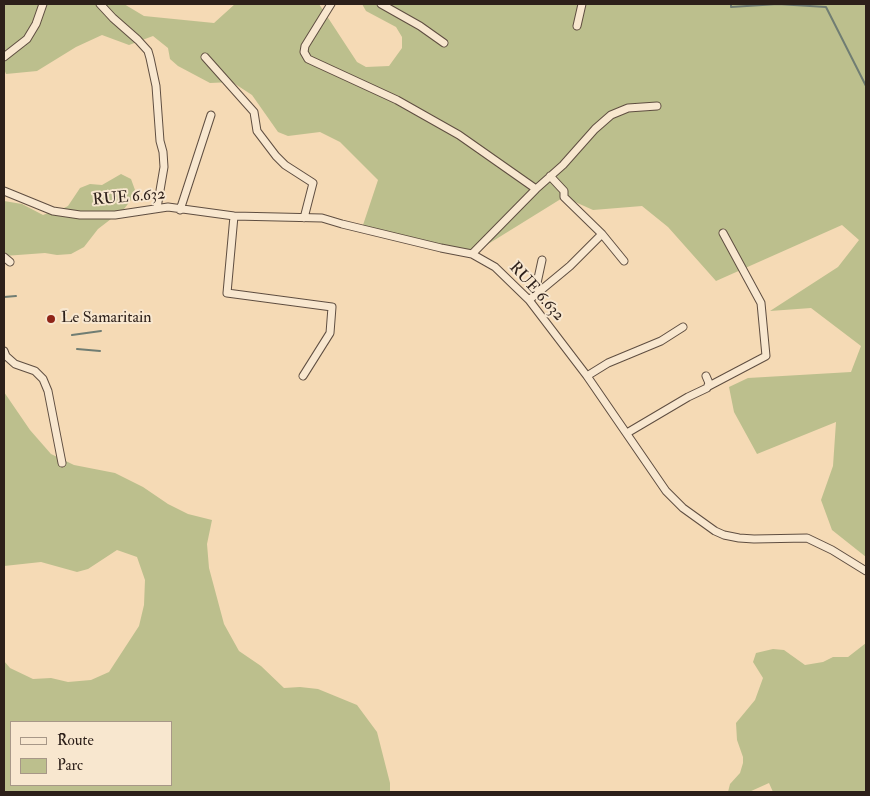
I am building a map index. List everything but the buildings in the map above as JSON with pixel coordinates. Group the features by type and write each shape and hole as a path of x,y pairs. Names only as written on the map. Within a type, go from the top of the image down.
{"street":[{"path":"4,57 23,44 31,34 43,4"},
{"path":"100,4 138,40 148,51 150,58 156,86 164,167 157,208"},
{"path":"331,4 305,46 304,52 308,59 397,100 459,135 536,189"},
{"path":"381,4 420,26 444,43"},
{"path":"577,26 582,4"},
{"path":"205,57 254,112 257,132 276,156 285,165 313,183 304,218"},
{"path":"472,254 611,115 628,108 657,106"},
{"path":"180,210 211,115"},
{"path":"550,176 564,191 564,197 602,234 624,261"},
{"name":"RUE 6.632","path":"4,191 44,208 65,214 115,215 168,207 234,216 322,218 472,254 495,267 529,300 588,376 628,433 656,478 671,498 683,508 715,531 739,538 807,538 832,550 866,571"},
{"path":"234,216 227,293 332,307 330,333 303,376"},
{"path":"628,433 688,397 766,356 761,303 723,233"},
{"path":"529,300 602,234"},
{"path":"539,292 537,283 542,260"},
{"path":"588,376 608,363 661,341 682,327"},
{"path":"4,351 6,356 15,364 34,371 43,379 48,391 62,464"},
{"path":"706,376 709,386"}],"green space":[{"path":"4,4 124,4 144,16 214,23 235,4 319,4 357,62 366,67 389,66 402,48 402,37 396,27 366,11 362,4 866,4 866,557 832,530 821,500 833,466 836,422 757,454 734,412 729,387 748,378 851,372 861,346 811,308 770,311 838,267 859,240 842,225 716,281 668,227 642,206 593,210 564,197 472,254 362,228 378,180 340,142 320,132 288,136 278,132 252,95 232,82 210,83 178,66 170,59 168,48 153,36 129,45 102,35 76,47 37,71 6,74 4,69"},
{"path":"121,174 131,179 135,190 131,200 124,209 98,229 84,247 71,254 57,255 45,253 4,256 4,201 22,204 43,215 68,206 80,188 90,184 102,185"},
{"path":"4,392 30,430 51,454 74,465 115,473 143,487 168,504 188,514 212,520 207,544 209,568 224,624 239,651 261,666 284,688 318,689 357,705 377,732 390,783 390,792 5,792 4,661 10,668 33,679 51,678 68,682 91,680 109,672 139,626 144,605 145,580 137,557 117,550 88,569 77,572 41,562 4,566"},
{"path":"866,643 866,792 773,792 769,783 749,792 728,792 730,784 740,773 743,763 743,757 737,740 736,723 755,700 763,678 753,662 756,653 773,649 784,650 805,665 823,662 833,657 848,657"}],"waterway":[{"path":"731,4 731,7 778,4 826,7 866,86"},
{"path":"4,297 16,296"},
{"path":"72,335 101,331"},
{"path":"77,349 100,351"}],"place":[{"name":"Le Samaritain","path":"51,319"}]}
